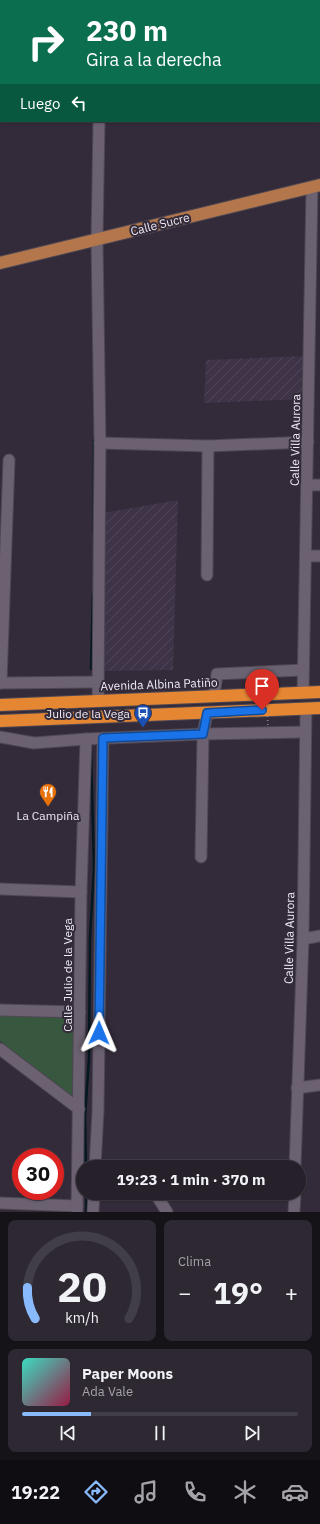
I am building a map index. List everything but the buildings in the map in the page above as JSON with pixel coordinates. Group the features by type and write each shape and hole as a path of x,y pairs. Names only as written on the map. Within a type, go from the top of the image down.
{"highway":[{"name":"Avenida Albina Patiño","path":"0,705 320,692"},
{"path":"0,721 320,708"}],"main road":[{"name":"Calle Sucre","path":"0,263 316,186"}],"street":[{"path":"98,701 100,443 97,240 99,122"},
{"name":"Calle Villa Aurora","path":"303,693 302,670 316,186"},
{"path":"100,443 208,446 308,442"},
{"path":"206,574 208,446"},
{"path":"9,460 1,683 97,682"},
{"path":"307,485 320,485"},
{"path":"306,556 320,556"},
{"path":"214,696 217,674 302,670"},
{"name":"Calle Villa Aurora","path":"295,1160 302,939 306,709"},
{"path":"201,857 203,734 207,713"},
{"path":"0,737 34,742 203,734 306,732"},
{"path":"95,1160 98,1111 103,738"},
{"name":"Calle Julio de la Vega","path":"77,1209 81,892 86,739"},
{"path":"0,889 81,892"},
{"path":"302,939 320,936"},
{"path":"0,1010 80,1012"},
{"path":"0,1048 79,1109"},
{"path":"297,1088 320,1085"},
{"path":"93,1212 94,1200"},
{"path":"159,1200 167,1212"},
{"path":"294,1200 294,1212"},
{"path":"0,1203 77,1209"}],"path":[{"path":"266,684 268,727"}],"shaded area":[{"path":"303,356 303,399 204,403 206,360"},
{"path":"178,500 173,670 102,671 103,513"}],"green space":[{"path":"0,1014 67,1016 74,1022 73,1097 0,1041"}],"waterway":[{"path":"94,440 94,533"},
{"path":"91,669 93,594"},
{"path":"86,1160 85,1116 89,1059 90,938 94,867 91,751"},
{"path":"86,1212 87,1200"}],"place":[{"name":"Julio de la Vega","path":"143,728"},
{"name":"La Campiña","path":"48,807"}],"route":[{"path":"99,1033 103,738 203,734 207,713 262,710"}]}
